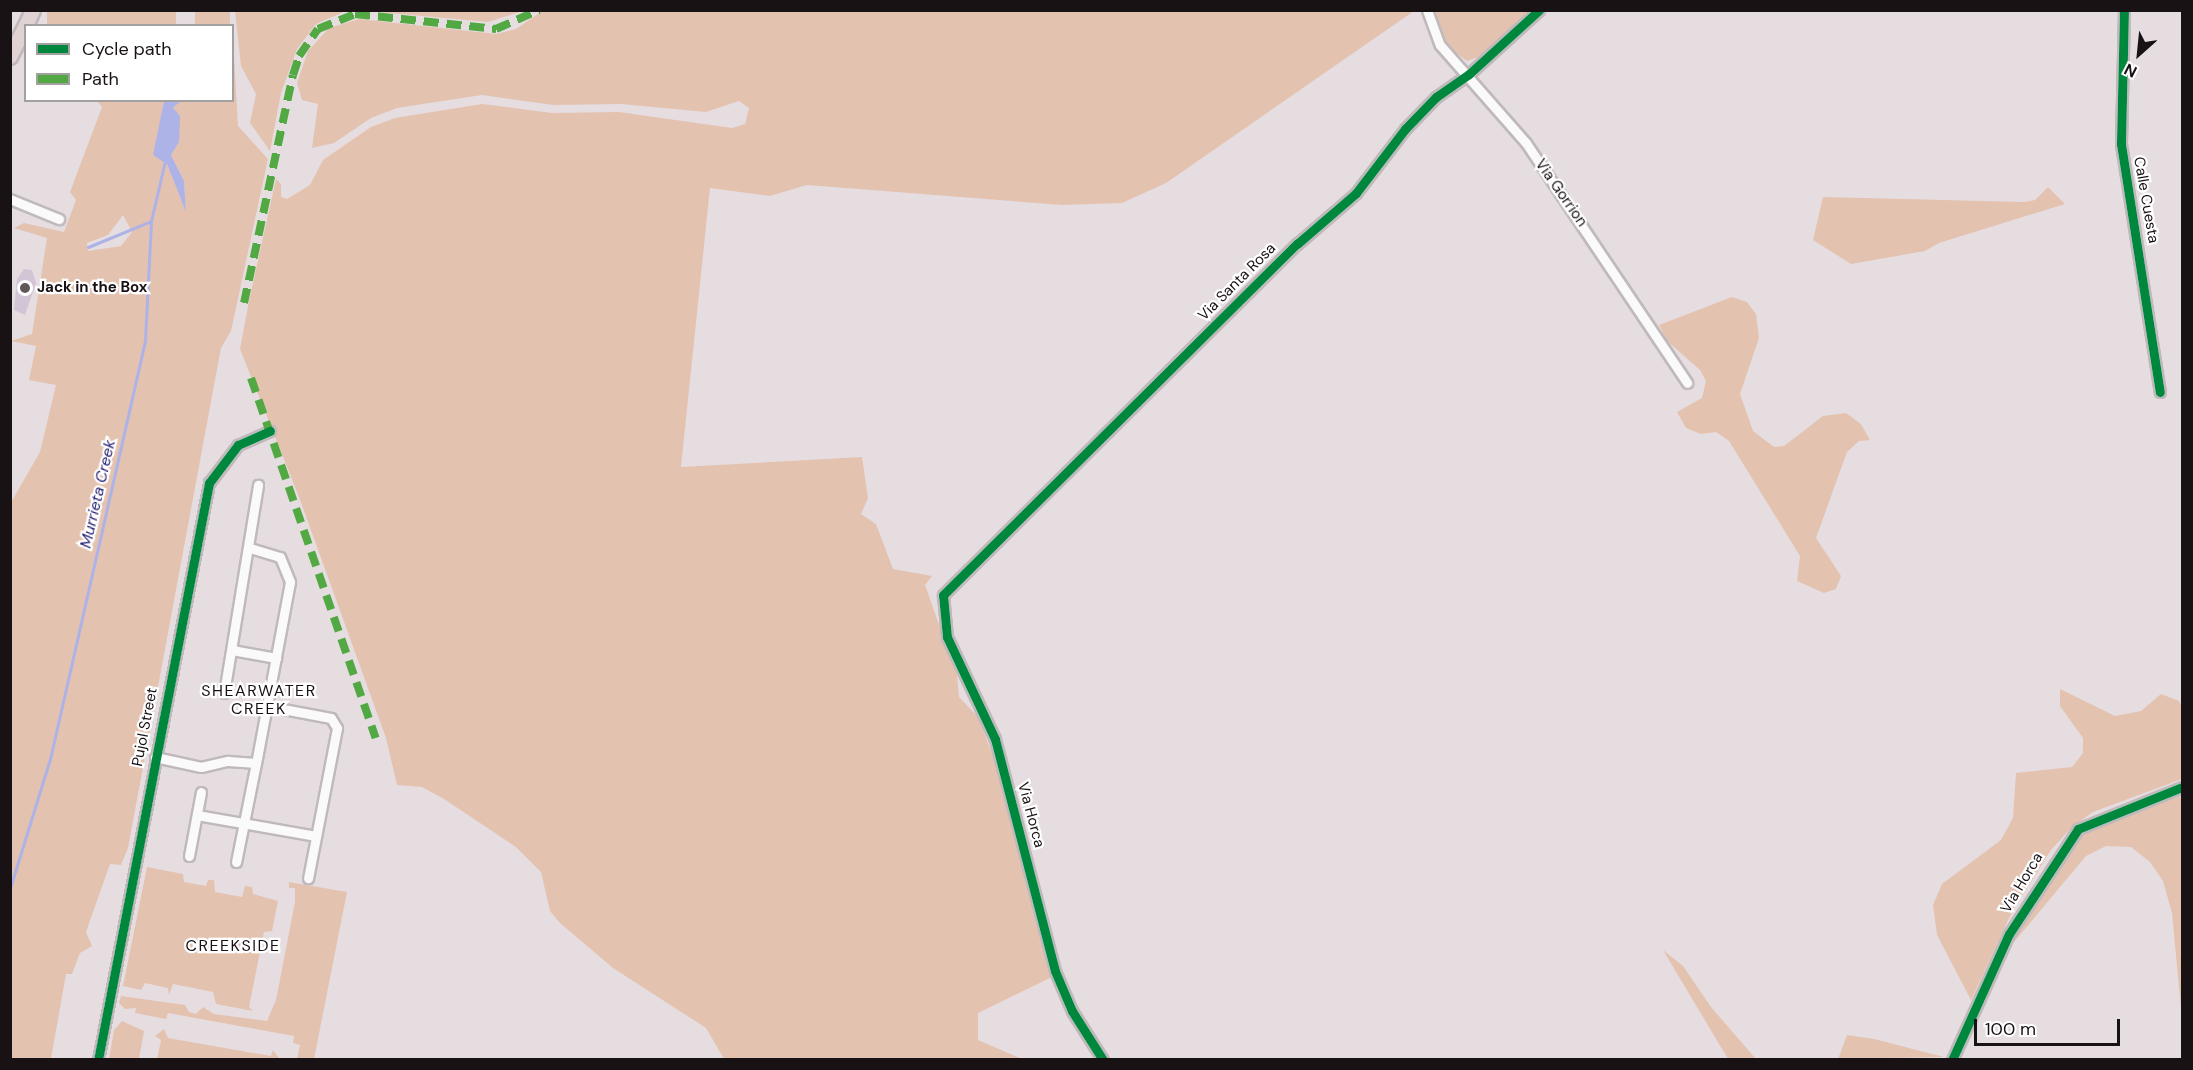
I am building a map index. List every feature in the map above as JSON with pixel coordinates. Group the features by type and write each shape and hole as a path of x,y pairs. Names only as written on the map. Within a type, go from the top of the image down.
{"highway":[{"path":"27,24 33,10"},
{"path":"10,57 24,30"}],"street":[{"name":"Via Gorrion","path":"1427,10 1440,45 1469,74 1526,143 1687,383"},
{"name":"Via Santa Rosa","path":"957,578 1289,252 1356,193 1405,129 1436,97 1469,74 1539,10"},
{"name":"Calle Cuesta","path":"2124,10 2121,144 2160,392"},
{"path":"10,200 59,219"},
{"name":"Pujol Street","path":"98,1059 136,850 209,483 238,445 270,431"},
{"path":"224,693 250,548 258,485"},
{"path":"236,862 290,582 287,567 280,557 250,548"},
{"name":"Via Horca","path":"957,578 943,596 947,637 995,739 1055,971 1072,1011 1103,1059"},
{"path":"232,650 276,658"},
{"path":"267,706 335,722 308,878"},
{"path":"155,757 201,767 228,761 256,763"},
{"name":"Via Horca","path":"1952,1059 2009,934 2078,829 2182,787"},
{"path":"189,856 201,792"},
{"path":"197,814 316,836"}],"shaded area":[{"path":"523,10 488,22 367,11"},
{"path":"544,10 1414,11 1166,183 1122,203 1062,205 807,185 770,196 710,188 681,467 862,457 868,498 861,514 876,524 893,569 932,576 925,585 957,675 959,697 978,717 993,756 1050,978 978,1013 978,1040 1022,1059 724,1059 706,1028 613,968 560,923 550,911 541,872 516,847 422,787 397,785 386,738 299,497 240,349 249,301 276,179 281,184 281,197 287,199 310,185 323,160 371,127 395,118 482,104 552,113 619,112 732,128 745,124 749,108 739,101 706,112 621,104 553,105 482,95 397,108 371,118 334,143 312,148 318,104 302,100 297,83 308,51 329,28 359,19 496,34 516,29"},
{"path":"47,11 176,11 176,24 47,24"},
{"path":"195,11 230,11 230,24 195,24"},
{"path":"235,11 346,11 316,24 297,49 281,93 270,151 250,123 256,94 241,66"},
{"path":"1433,11 1531,11 1484,55 1467,61 1447,46"},
{"path":"234,56 238,126 268,159 231,331 221,348 128,848 121,865 110,864 86,932 92,946 80,953 72,974 66,974 51,1059 11,1059 10,504 40,452 56,385 29,380 36,346 11,341 32,334 47,238 14,228 24,223 64,232 76,200 70,192 102,107 98,102 164,102 154,155 167,164 186,211 184,181 171,155 179,142 173,108 180,102 234,102","holes":["123,215 132,232 121,246 88,251 87,243 108,235"]},
{"path":"2048,187 2065,204 1939,243 1925,251 1851,264 1813,240 1823,197 2024,202 2035,200"},
{"path":"1732,297 1747,302 1756,314 1759,338 1740,394 1753,431 1774,447 1784,446 1823,416 1846,413 1861,424 1870,440 1859,441 1847,452 1816,538 1841,576 1836,589 1824,593 1797,581 1800,556 1729,441 1716,432 1701,434 1686,428 1677,412 1702,398 1706,381 1700,370 1666,340 1659,325"},
{"path":"2060,689 2115,716 2141,711 2161,694 2179,701 2182,707 2182,779 2093,812 2072,827 2051,850 2012,912 1971,1000 1937,935 1933,905 1942,884 2001,840 2013,818 2016,773 2072,767 2083,753 2083,738 2060,706"},
{"path":"2182,796 2182,1019 2172,913 2163,881 2150,862 2131,847 2106,846 2086,856 2009,948 2076,835 2100,822"},
{"path":"147,867 183,874 184,882 206,886 208,880 214,880 215,892 242,897 245,886 252,887 253,894 278,901 272,931 264,932 249,1007 253,1011 216,1004 213,992 173,984 169,995 168,988 145,983 141,990 123,986"},
{"path":"289,882 347,892 314,1059 297,1059 300,1045 293,1043 294,1036 168,1013 166,1019 135,1013 136,1008 125,1009 119,1003 121,996 185,1005 189,1012 196,1014 203,1007 214,1014 267,1021 276,1000 295,902 295,888 289,888"},
{"path":"1663,950 1683,966 1711,1007 1756,1059 1728,1059"},
{"path":"122,1021 144,1031 139,1059 109,1059 114,1030"},
{"path":"164,1029 168,1038 271,1056 273,1050 280,1059 157,1059 161,1040 155,1036"},
{"path":"1847,1035 1874,1039 1944,1057 1838,1059"}],"water":[{"path":"164,102 180,102 173,108 180,116 179,142 171,155 184,181 186,212 167,164 153,155"}],"building":[{"name":"Jack in the Box","path":"24,269 32,270 36,283 25,315 14,310 17,279"}],"waterway":[{"name":"Murrieta Creek","path":"10,888 50,759 145,340 151,221 165,161"},
{"path":"88,247 151,221"}],"marked path":[{"path":"244,303 293,75 299,56 318,29 355,14 496,29 539,10"},
{"path":"251,378 376,738"}],"cycle path":[{"path":"1103,1060 1072,1011 1055,971 995,739 947,637 943,595 1297,244 1356,193 1405,129 1436,97 1469,74 1539,10"},
{"path":"2124,10 2121,144 2160,392"},
{"path":"98,1060 209,483 238,445 270,431"},
{"path":"1952,1060 2009,934 2078,829 2182,787"}],"place":[{"name":"Jack in the Box","path":"25,288"}],"district":[{"name":"SHEARWATER CREEK","path":"259,700"},
{"name":"CREEKSIDE","path":"233,946"}]}
